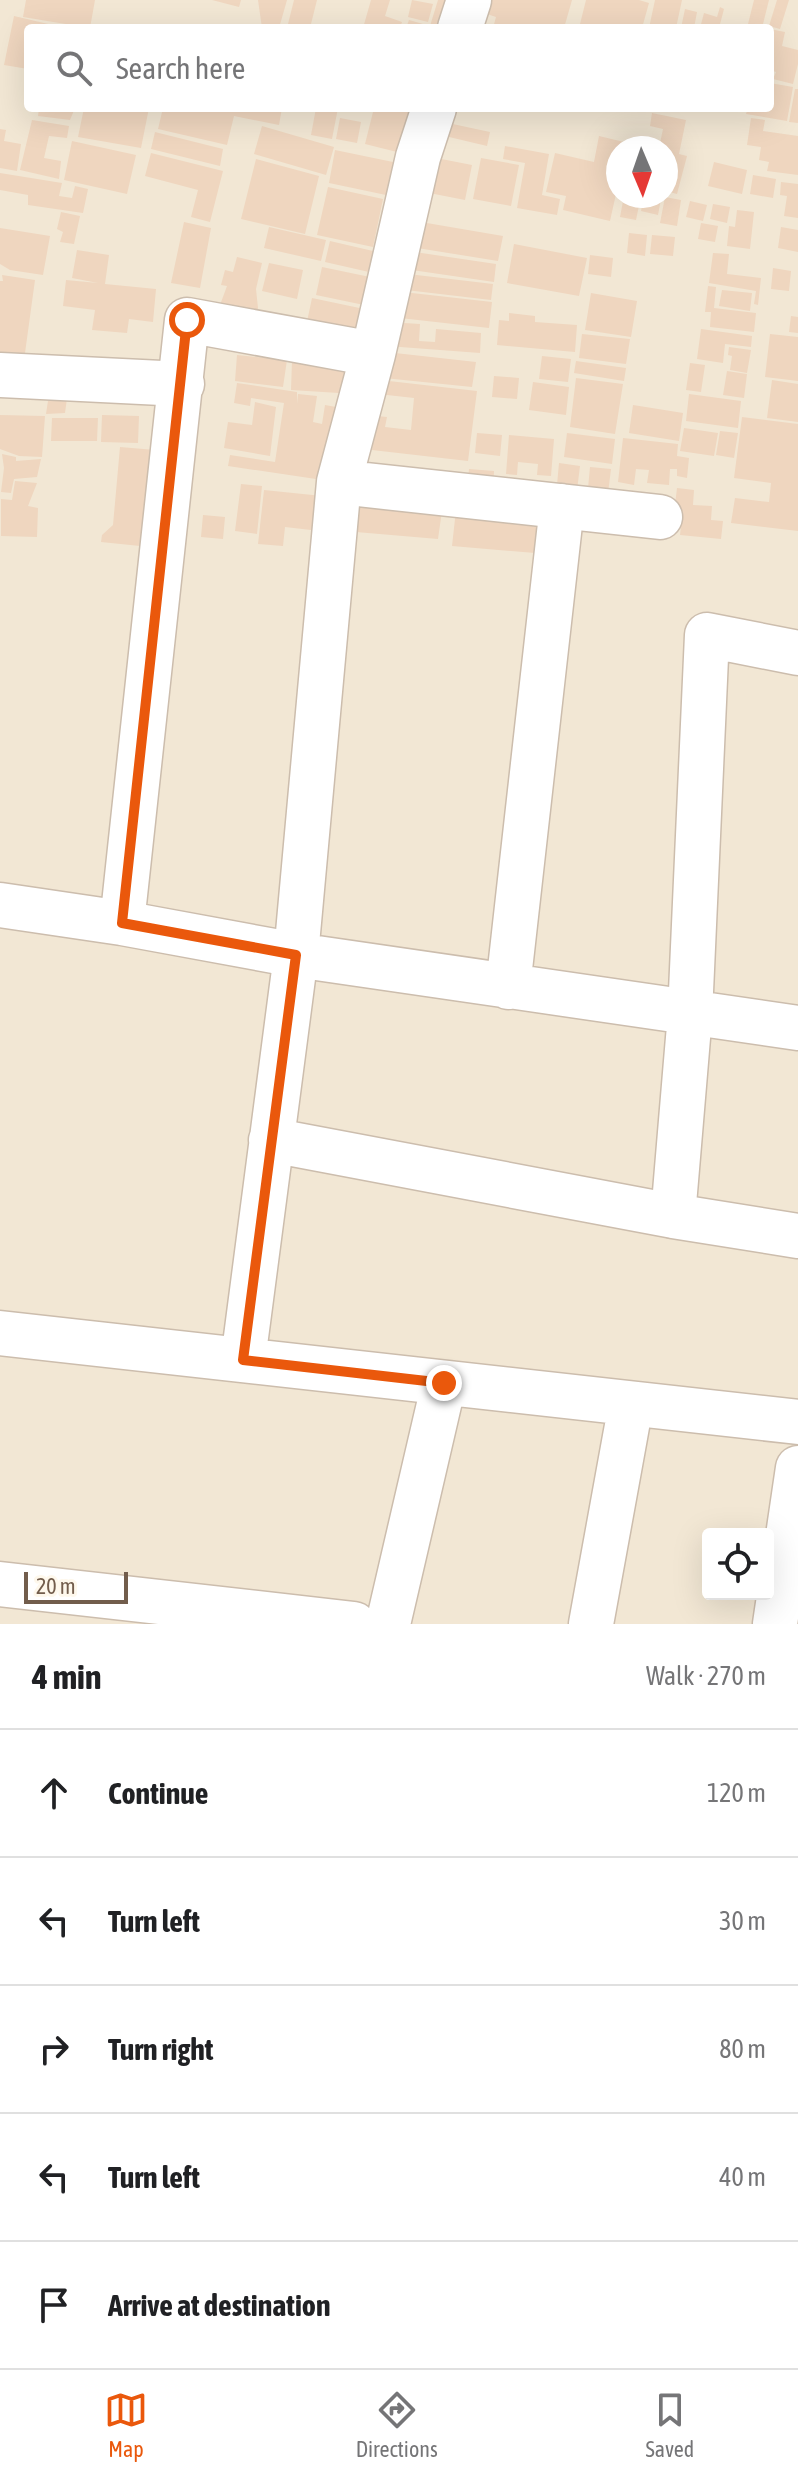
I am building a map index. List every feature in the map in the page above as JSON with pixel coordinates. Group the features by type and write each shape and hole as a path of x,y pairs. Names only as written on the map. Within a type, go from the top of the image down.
{"street":[{"path":"461,24 469,0"},
{"path":"243,1360 296,955 339,482 373,354 418,157 433,112"},
{"path":"122,923 187,320 373,354"},
{"path":"0,375 182,384"},
{"path":"339,482 660,517"},
{"path":"508,987 562,506"},
{"path":"673,1216 690,1014 707,635 798,653"},
{"path":"0,905 122,923 296,955 798,1028"},
{"path":"271,1140 673,1216 798,1236"},
{"path":"0,1333 798,1422"},
{"path":"388,1624 444,1383"},
{"path":"591,1624 631,1404"},
{"path":"775,1624 798,1468"},
{"path":"0,1584 192,1615 354,1624"}],"shaded area":[{"path":"0,0 798,0 798,1624 0,1624"}],"building":[{"path":"26,0 95,0 91,24 66,24 23,17"},
{"path":"212,0 241,0 239,7"},
{"path":"258,0 287,0 280,24 261,24"},
{"path":"294,0 317,0 311,24 288,24"},
{"path":"371,0 390,0 385,16 402,22 401,24 364,24"},
{"path":"412,0 433,4 428,22 408,17"},
{"path":"438,0 457,0 450,24 431,24"},
{"path":"481,0 572,0 565,24 494,24 496,17 478,11"},
{"path":"586,0 639,0 649,3 643,24 580,24"},
{"path":"655,0 682,0 677,24 650,24"},
{"path":"754,0 769,0 763,24 748,24"},
{"path":"777,0 789,0 780,29 770,24"},
{"path":"720,7 724,9 720,24 701,24 704,13 717,17"},
{"path":"685,9 697,12 695,24 682,24"},
{"path":"14,16 48,24 24,24 24,68 4,65"},
{"path":"774,30 785,32 782,46 798,50 793,84 774,79"},
{"path":"774,84 793,87 787,121 746,114 774,112"},
{"path":"795,89 798,89 798,123 789,122"},
{"path":"38,112 73,112 70,120 38,116"},
{"path":"83,112 148,112 141,148 78,137"},
{"path":"162,112 281,112 279,125 234,116 227,145 158,129"},
{"path":"315,112 337,112 332,139 311,135"},
{"path":"373,112 420,112 409,155 365,144"},
{"path":"652,113 686,120 679,154 687,156 678,190 678,136 662,136 663,129 650,126"},
{"path":"340,118 361,122 357,143 336,139"},
{"path":"751,118 765,120 763,131 798,136 798,175 767,171 769,162 759,160 761,147 747,145"},
{"path":"32,120 69,126 67,138 49,136 44,158 61,161 59,179 20,170"},
{"path":"448,123 490,132 487,146 445,136"},
{"path":"262,126 334,147 326,175 254,154"},
{"path":"0,129 6,130 4,141 21,144 17,171 0,168"},
{"path":"155,132 223,149 220,166 151,149"},
{"path":"599,136 606,138 606,208 613,208 610,221 563,210 566,196 546,192 555,153 594,162"},
{"path":"72,141 136,155 127,194 64,180"},
{"path":"505,146 549,154 542,195 560,199 557,215 517,208 525,163 503,159"},
{"path":"335,150 393,162 386,195 329,183"},
{"path":"151,153 223,171 210,222 191,217 198,190 145,176"},
{"path":"426,156 472,165 465,200 419,191"},
{"path":"481,158 519,165 511,206 473,199"},
{"path":"256,159 319,176 305,234 241,219"},
{"path":"714,162 747,170 742,194 708,186"},
{"path":"0,173 62,183 59,196 72,198 75,186 88,189 83,213 28,205 28,195 0,190"},
{"path":"753,175 776,179 773,198 750,194"},
{"path":"781,182 798,184 798,218 784,216 787,196 780,195"},
{"path":"328,187 383,199 373,247 317,235"},
{"path":"678,199 681,200 677,226 660,223 663,208 678,208"},
{"path":"690,201 707,205 703,221 686,217"},
{"path":"713,204 730,207 727,223 710,219"},
{"path":"622,208 638,208 636,220 620,217"},
{"path":"642,208 659,208 658,215 641,211"},
{"path":"737,210 754,212 750,249 727,246 729,226 735,227"},
{"path":"61,212 80,216 74,244 60,242 63,232 57,229"},
{"path":"415,221 503,236 498,261 411,247"},
{"path":"184,222 211,228 200,288 171,283"},
{"path":"701,223 718,226 715,242 698,239"},
{"path":"269,227 326,240 321,261 264,248"},
{"path":"781,227 798,230 798,252 778,248"},
{"path":"0,228 50,236 43,275 10,270 0,264"},
{"path":"629,233 647,235 645,256 627,253"},
{"path":"652,235 675,237 673,256 650,254"},
{"path":"330,241 373,251 369,272 325,262"},
{"path":"514,244 587,258 579,296 507,283"},
{"path":"77,250 109,255 105,284 156,289 153,322 129,319 127,333 92,330 95,310 63,306 66,280 98,283 72,278"},
{"path":"408,251 496,264 494,282 405,269"},
{"path":"713,253 729,254 727,274 761,278 758,305 754,304 756,291 709,283"},
{"path":"590,255 613,258 611,277 588,274"},
{"path":"237,257 262,263 256,289 258,308 254,326 220,305 227,286 221,285 225,270 233,272"},
{"path":"269,263 303,270 297,299 262,291"},
{"path":"322,267 370,277 364,305 316,295"},
{"path":"773,268 791,271 789,291 771,289"},
{"path":"408,274 493,284 491,300 406,290"},
{"path":"2,275 35,280 25,353 46,355 44,372 0,370"},
{"path":"708,286 716,287 714,308 756,313 754,332 710,327 711,312 705,312"},
{"path":"722,290 752,293 750,311 719,306"},
{"path":"403,292 492,302 489,328 400,318"},
{"path":"591,293 637,301 631,337 585,330"},
{"path":"312,298 369,310 362,343 305,331"},
{"path":"509,313 535,316 535,322 577,325 575,352 497,345 499,320 509,321"},
{"path":"791,316 798,317 798,333 789,332"},
{"path":"389,322 420,324 419,341 435,342 436,329 481,333 480,353 387,346"},
{"path":"701,329 752,336 751,347 725,344 723,363 697,359"},
{"path":"582,334 630,339 626,364 579,358"},
{"path":"770,334 798,337 798,381 765,377"},
{"path":"729,347 751,350 747,373 730,370 732,356 728,355"},
{"path":"386,352 476,362 472,387 384,378"},
{"path":"237,355 287,360 283,387 235,381"},
{"path":"542,356 571,359 568,382 539,379"},
{"path":"292,361 357,365 355,394 291,390"},
{"path":"576,361 626,368 624,381 574,373"},
{"path":"690,363 705,365 701,392 686,390"},
{"path":"727,371 747,374 744,398 723,395"},
{"path":"494,376 519,378 517,399 492,397"},
{"path":"576,378 623,384 615,434 570,427"},
{"path":"380,380 477,391 468,461 372,450 377,416 387,417 385,427 411,430 414,398 378,394"},
{"path":"772,380 798,384 798,422 767,418"},
{"path":"51,381 69,384 65,413 46,414"},
{"path":"533,382 569,387 566,415 529,410"},
{"path":"237,383 297,392 297,404 298,394 317,396 313,422 322,424 325,405 336,407 338,399 348,400 336,482 228,466 230,455 275,462 284,403 251,398 250,406 234,403"},
{"path":"689,394 741,401 738,428 686,421"},
{"path":"255,402 276,407 270,456 224,448 228,422 252,425"},
{"path":"633,405 683,413 679,441 629,433"},
{"path":"0,415 45,416 42,457 19,456 0,449"},
{"path":"102,415 139,416 138,443 101,442"},
{"path":"742,417 798,424 798,531 731,523 735,498 769,502 771,483 734,478"},
{"path":"52,418 98,418 97,441 51,441"},
{"path":"684,428 718,433 714,456 680,451"},
{"path":"720,431 738,433 734,458 716,455"},
{"path":"477,433 502,435 500,456 475,453"},
{"path":"567,433 615,439 612,464 564,457"},
{"path":"509,435 554,439 551,476 537,475 538,464 518,462 517,475 506,474"},
{"path":"623,438 678,444 677,456 689,458 687,478 677,476 677,469 670,469 669,485 647,483 649,470 636,469 634,485 618,482"},
{"path":"120,447 155,450 163,495 145,494 140,546 101,542 102,535 113,525"},
{"path":"2,454 16,457 16,461 41,459 37,477 14,479 11,493 1,492"},
{"path":"559,463 580,466 576,498 556,496"},
{"path":"590,467 611,469 607,501 587,499"},
{"path":"469,469 494,471 493,492 467,489"},
{"path":"15,481 37,483 28,506 38,508 37,537 1,536 1,499 12,500"},
{"path":"241,484 262,486 257,534 235,531"},
{"path":"361,487 444,497 438,539 356,532"},
{"path":"677,488 694,490 693,505 712,506 711,520 723,521 721,539 680,535 682,518 669,516 675,505"},
{"path":"264,490 332,497 328,532 285,527 283,546 258,544"},
{"path":"457,501 541,511 535,553 452,546"},
{"path":"203,515 225,517 223,539 201,537"}],"route":[{"path":"187,320 122,923 296,955 243,1360 444,1383"}]}
